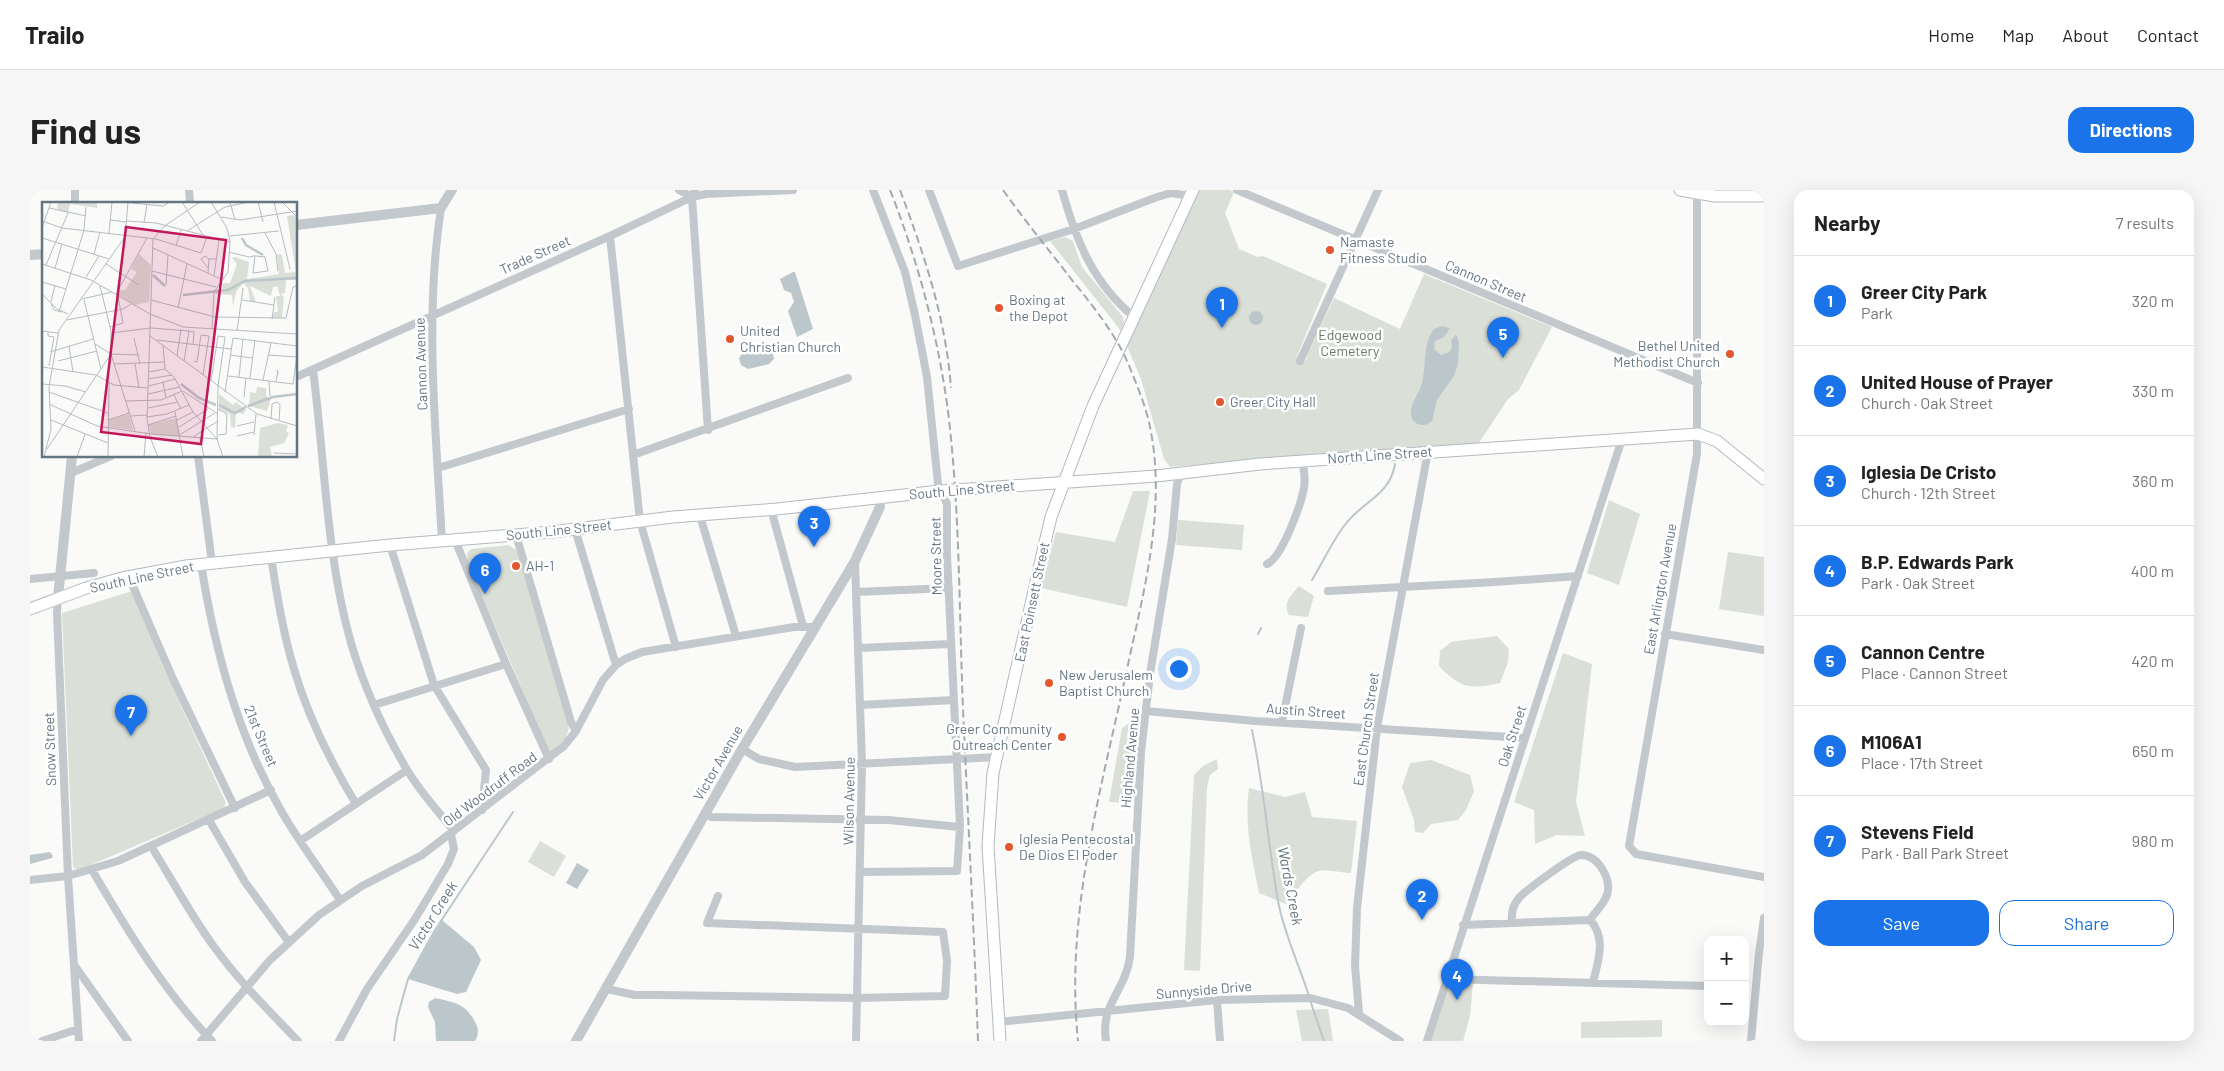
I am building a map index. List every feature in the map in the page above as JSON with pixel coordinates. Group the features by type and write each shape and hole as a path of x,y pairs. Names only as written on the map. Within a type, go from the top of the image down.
{"main road":[{"path":"1680,190 1714,196 1764,196"},
{"name":"East Poinsett Street","path":"1000,1041 988,846 990,799 1051,517 1096,399 1192,193"},
{"path":"1698,434 1718,441 1764,479"},
{"name":"North Line Street","path":"1063,482 1181,473 1303,460 1698,434"},
{"name":"South Line Street","path":"30,609 58,598 130,577 207,564 390,545 516,535 940,491 1063,482"}],"street":[{"name":"Cannon Avenue","path":"442,541 433,315 435,251 441,208 452,190"},
{"path":"679,190 694,193 708,430"},
{"name":"Trade Street","path":"298,376 610,236 694,193 793,190"},
{"name":"Moore Street","path":"860,872 957,871 960,827 951,644 947,504 940,491 926,377 915,315 900,259 873,190"},
{"path":"928,190 958,266 1074,229 1164,195 1192,193"},
{"path":"1062,190 1074,229 1091,269 1134,317"},
{"name":"Cannon Street","path":"1237,190 1698,383"},
{"path":"1300,361 1378,190"},
{"name":"East Arlington Avenue","path":"1697,192 1698,434 1696,454 1630,849 1636,854 1764,876"},
{"path":"298,225 441,208"},
{"path":"610,236 640,521 676,647"},
{"path":"312,370 333,552 351,643 374,705 407,770 453,832 454,849 448,864 415,919 367,989 339,1041"},
{"path":"633,455 708,430 848,378"},
{"path":"438,468 629,409"},
{"name":"Oak Street","path":"1427,1041 1622,439"},
{"name":"East Church Street","path":"1359,1014 1355,966 1357,908 1377,728 1428,451"},
{"name":"Snow Street","path":"72,458 57,613 68,876 79,1041"},
{"path":"71,473 106,458"},
{"name":"21st Street","path":"198,458 207,564 225,681 243,732 271,790 300,841 340,900"},
{"path":"1267,564 1277,556 1298,507 1304,486 1303,460"},
{"name":"Highland Avenue","path":"1106,1041 1104,1020 1122,986 1130,957 1141,752 1172,539 1177,484 1181,473"},
{"name":"Victor Avenue","path":"576,1041 742,749 855,560 880,507 879,498"},
{"path":"771,509 803,626"},
{"path":"700,516 736,636"},
{"path":"576,529 616,665"},
{"path":"516,535 571,722 576,731"},
{"path":"455,540 506,664 549,759"},
{"path":"390,545 434,685 486,770 482,810"},
{"path":"271,557 286,642 299,687 328,756 356,804"},
{"name":"Wilson Avenue","path":"855,560 862,764 856,1041"},
{"path":"30,579 94,573"},
{"path":"1328,591 1578,576"},
{"path":"130,577 170,672 235,808"},
{"path":"856,592 949,588"},
{"name":"Old Woodruff Road","path":"206,1039 246,987 288,941 319,915 340,900 422,855 564,746 576,731 599,687 616,665 636,654 736,636 803,626 815,627"},
{"path":"1282,722 1301,628"},
{"path":"1665,634 1764,650"},
{"path":"858,648 951,644"},
{"path":"374,705 506,664"},
{"path":"860,705 954,700"},
{"name":"Austin Street","path":"1146,711 1525,738"},
{"path":"742,749 760,759 783,766 807,767 998,756"},
{"path":"300,841 407,770"},
{"path":"30,880 68,876 92,870 151,846 271,790"},
{"path":"705,813 711,817 912,821 960,827"},
{"path":"209,820 245,882 288,941"},
{"path":"151,846 197,923 246,987 298,1041"},
{"path":"1512,923 1514,906 1518,899 1535,883 1572,858 1580,855 1590,857 1597,862 1608,887 1604,901 1590,920"},
{"path":"92,870 138,945 206,1039"},
{"path":"607,989 660,996 856,998 945,996 947,961 943,932 706,924 718,896"},
{"path":"1751,1041 1751,988 1764,918"},
{"path":"1463,925 1590,920"},
{"path":"1590,920 1596,928 1600,941 1598,963 1592,982"},
{"path":"73,964 128,1041"},
{"path":"1446,979 1704,986"},
{"name":"Sunnyside Drive","path":"998,1022 1217,1000 1311,998 1336,1003 1359,1014 1400,1041"},
{"path":"1217,1000 1220,1041"},
{"path":"42,1041 78,1029"}],"green space":[{"name":"Edgewood Cemetery","path":"1198,190 1229,190 1234,192 1225,213 1239,249 1258,257 1263,256 1327,284 1297,356 1307,360 1307,356 1334,298 1400,329 1424,274 1552,327 1519,390 1508,399 1479,443 1170,467 1164,459 1141,379 1127,346"},
{"path":"1065,237 1073,241 1082,267 1123,317 1124,323 1121,331 1050,241"},
{"path":"1133,491 1150,491 1127,607 1041,588 1056,532 1115,542"},
{"path":"1609,500 1640,514 1619,585 1587,573"},
{"path":"1178,520 1244,525 1242,550 1176,545"},
{"path":"509,545 516,550 569,728 566,738 551,752 548,751 467,559 467,553 471,549"},
{"path":"1728,552 1764,557 1764,616 1719,609"},
{"path":"1299,586 1314,596 1308,617 1289,615 1287,611 1288,600"},
{"path":"132,591 164,669 226,803 224,808 79,870 73,867 62,613"},
{"path":"1497,636 1509,649 1508,662 1500,683 1481,686 1466,685 1453,679 1439,666 1440,651 1451,642"},
{"path":"1563,653 1592,664 1576,802 1585,836 1557,835 1535,844 1534,810 1514,802"},
{"path":"1139,716 1132,803 1109,802 1122,728"},
{"path":"1217,759 1218,769 1210,775 1207,787 1200,971 1184,970 1194,775 1203,766"},
{"path":"1431,760 1470,775 1474,791 1466,810 1458,820 1431,824 1423,833 1415,832 1414,820 1402,787 1410,763"},
{"path":"1249,788 1285,797 1305,792 1312,817 1357,821 1351,873 1316,872 1303,882 1286,904 1259,893 1248,828"},
{"path":"540,841 566,856 554,877 528,862"},
{"path":"1448,982 1473,983 1470,1016 1463,1041 1429,1041"},
{"path":"1328,1009 1333,1041 1302,1041 1296,1010"},
{"path":"1662,1020 1662,1037 1581,1038 1581,1022"}],"shaded area":[{"path":"795,272 813,329 797,337 788,311 794,302 791,293 784,290 780,279"},
{"path":"1253,311 1259,311 1263,318 1259,325 1253,325 1249,321 1249,315"},
{"path":"1442,326 1450,328 1444,337 1435,341 1434,349 1441,355 1449,352 1452,347 1451,341 1456,334 1459,343 1458,364 1454,376 1437,400 1432,421 1421,425 1412,419 1411,410 1421,388 1426,348 1430,335 1434,329"},
{"path":"751,350 772,350 774,359 769,364 748,369 741,365 739,358 744,353"},
{"path":"50,852 53,856 52,858 30,864 30,855"},
{"path":"577,863 589,870 577,889 566,883"},
{"path":"442,920 474,947 481,960 466,992 457,994 408,979"},
{"path":"435,998 454,1003 468,1011 477,1027 478,1034 475,1041 436,1041 435,1022 428,1007 429,1002"}],"waterway":[{"name":"Wards Creek","path":"1312,580 1344,526 1351,517 1374,498 1387,484 1395,464"},
{"name":"Wards Creek","path":"1258,634 1261,628"},
{"name":"Wards Creek","path":"1252,730 1278,901 1288,937 1309,996"},
{"name":"Victor Creek","path":"394,1041 397,1019 408,979 435,930 513,812"},
{"name":"Wards Creek","path":"1310,1000 1324,1041"}],"railway":[{"path":"890,190 918,271 933,327 944,383 952,448 957,523 963,709 978,1041"},
{"path":"900,190 933,287 944,337 951,388"},
{"path":"1003,190 1110,330 1128,363 1143,403 1150,427 1155,458 1154,520 1146,582 1087,856 1076,948 1075,995 1078,1041"}],"place":[{"name":"Namaste Fitness Studio","path":"1330,250"},
{"name":"Boxing at the Depot","path":"999,308"},
{"name":"Greer City Park","path":"1222,328"},
{"name":"United Christian Church","path":"730,339"},
{"name":"Bethel United Methodist Church","path":"1730,354"},
{"name":"Cannon Centre","path":"1503,358"},
{"name":"Greer City Hall","path":"1220,402"},
{"name":"Iglesia De Cristo","path":"814,547"},
{"name":"AH-1","path":"516,566"},
{"name":"M106A1","path":"485,594"},
{"name":"New Jerusalem Baptist Church","path":"1049,683"},
{"name":"Stevens Field","path":"131,736"},
{"name":"Greer Community Outreach Center","path":"1062,737"},
{"name":"Iglesia Pentecostal De Dios El Poder","path":"1009,847"},
{"name":"United House of Prayer","path":"1422,920"},
{"name":"B.P. Edwards Park","path":"1457,1000"}]}
